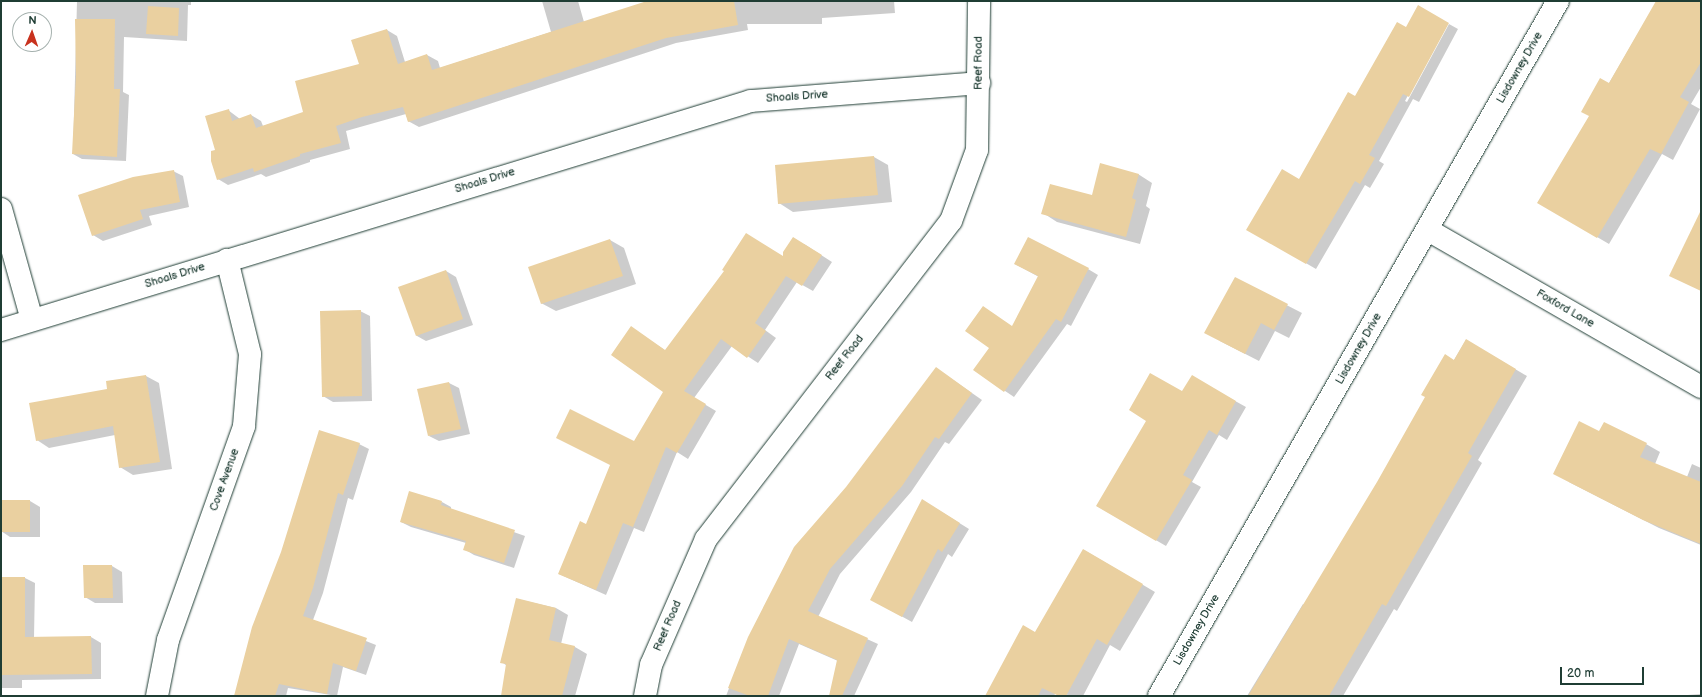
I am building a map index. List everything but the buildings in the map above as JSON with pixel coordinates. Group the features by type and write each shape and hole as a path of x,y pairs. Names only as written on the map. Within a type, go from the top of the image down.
{"street":[{"name":"Reef Road","path":"645,696 651,666 706,539 951,221 978,150 979,1"},
{"name":"Lisdowney Drive","path":"1159,696 1428,230 1558,1"},
{"name":"Shoals Drive","path":"1,330 751,101 979,83"},
{"path":"1,209 32,320"},
{"name":"Foxford Lane","path":"1428,230 1701,387"},
{"name":"Cove Avenue","path":"157,696 168,640 244,426 250,354 227,260"}]}
